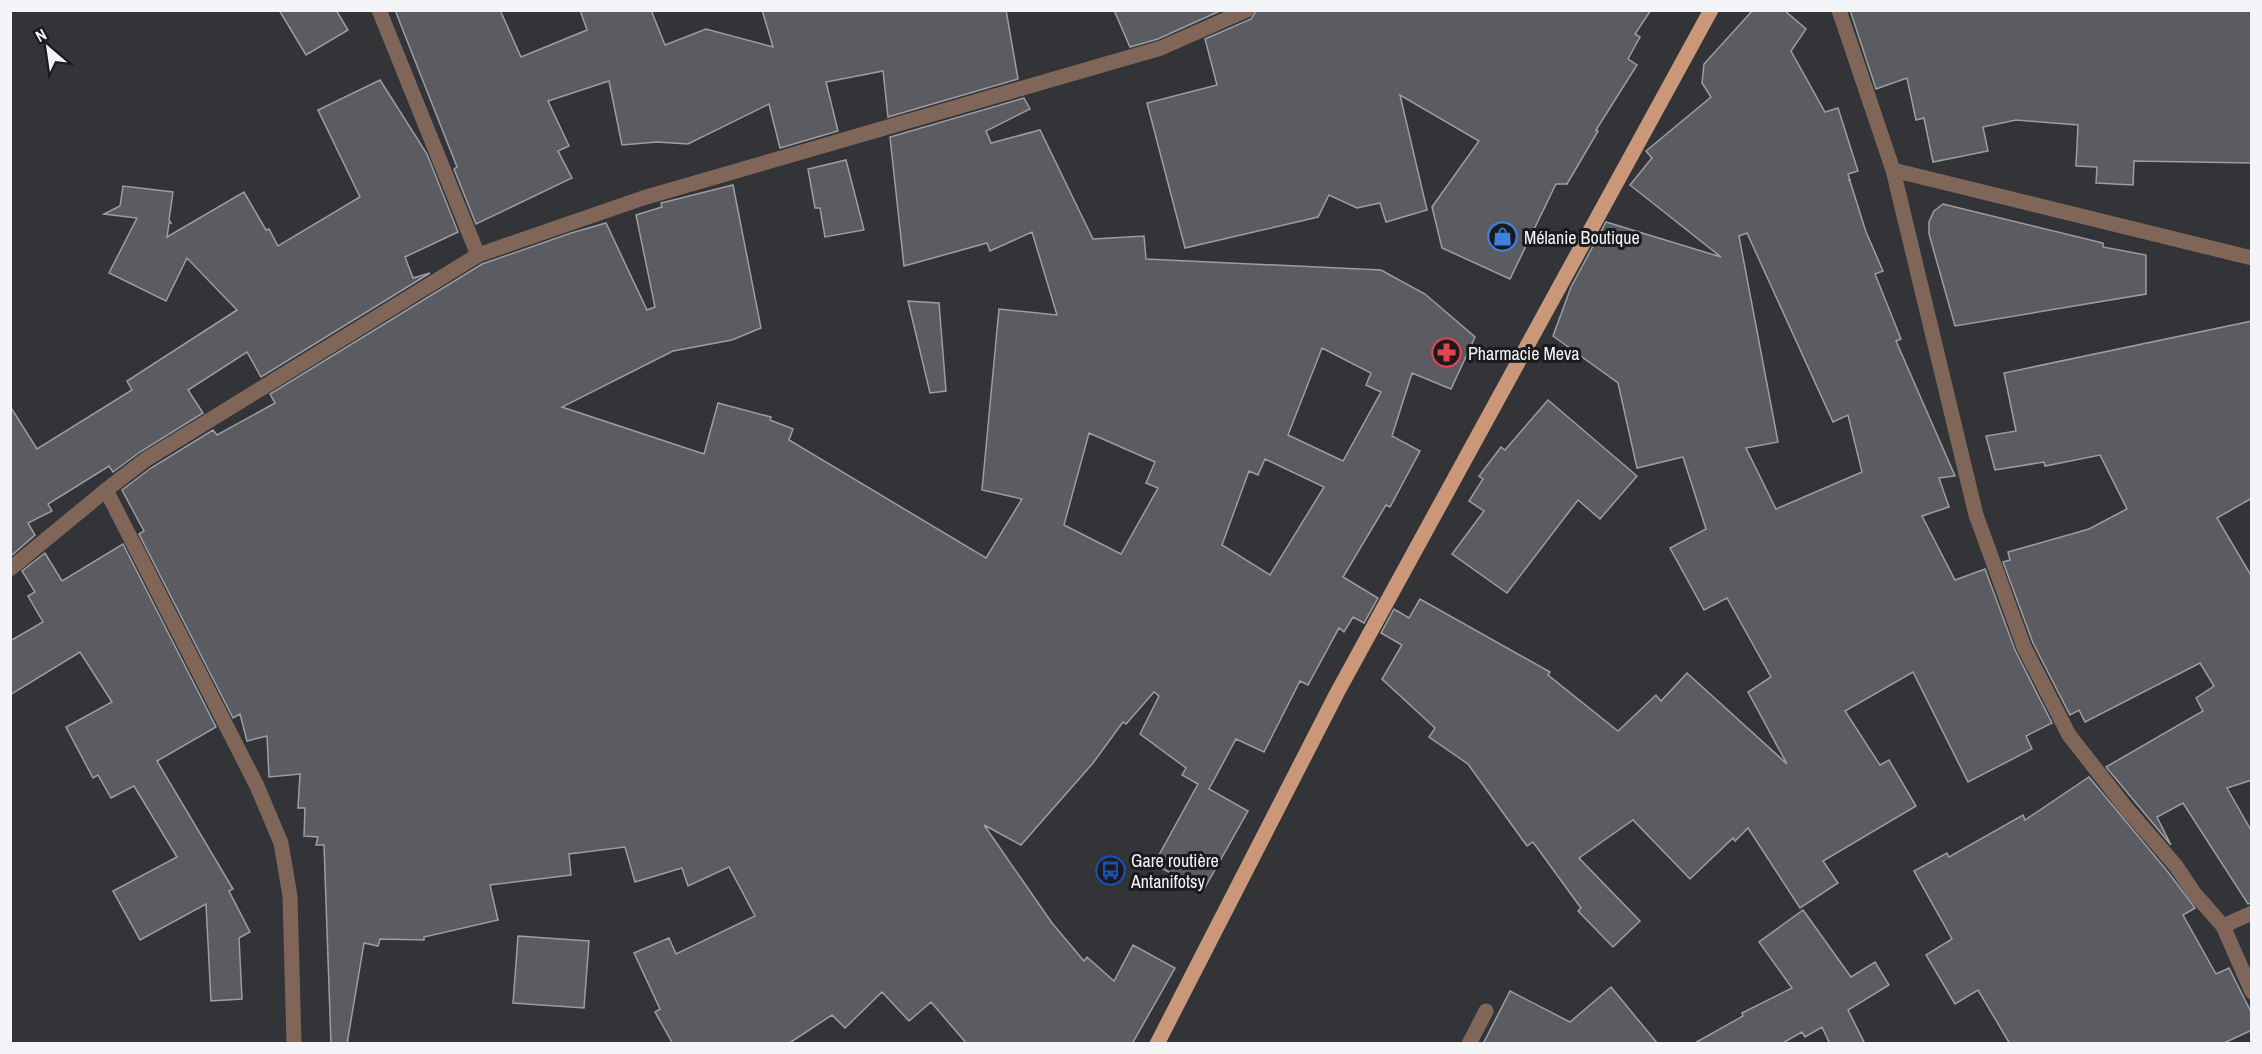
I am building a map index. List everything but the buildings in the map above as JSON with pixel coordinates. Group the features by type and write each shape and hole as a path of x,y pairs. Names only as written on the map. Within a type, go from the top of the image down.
{"main road":[{"path":"1157,1044 1337,693 1711,10"}],"street":[{"path":"379,10 478,255"},
{"path":"10,569 145,460 478,255 643,198 1161,48 1247,10"},
{"path":"1839,10 1893,170 1976,515 2024,647 2069,735 2127,809 2176,866 2194,893 2223,926 2252,992"},
{"path":"1893,170 2252,258"},
{"path":"106,490 257,786 281,843 290,896 294,1044"},
{"path":"2223,926 2252,913"},
{"path":"1469,1044 1486,1011"}],"place":[{"name":"Mélanie Boutique","path":"1503,237"},
{"name":"Pharmacie Meva","path":"1447,353"},
{"name":"Gare routière Antanifotsy","path":"1110,870"}]}
